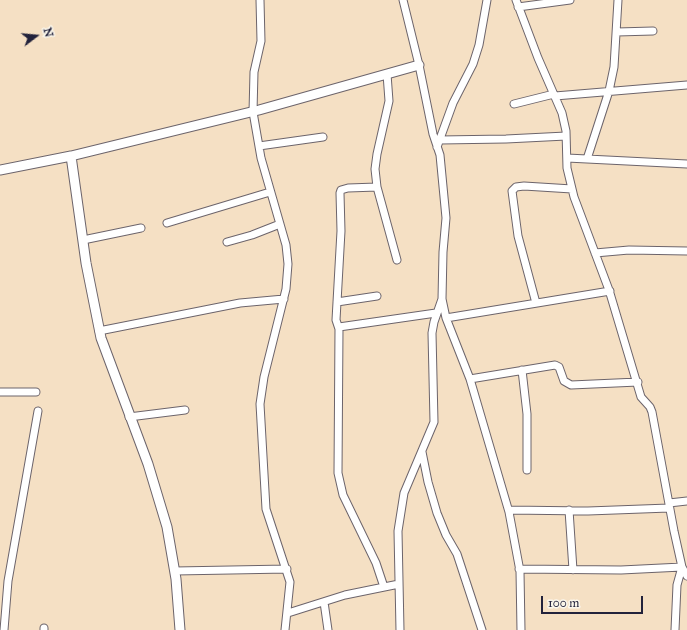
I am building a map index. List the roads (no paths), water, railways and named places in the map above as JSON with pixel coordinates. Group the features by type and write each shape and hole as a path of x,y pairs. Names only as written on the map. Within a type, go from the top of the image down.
{"street":[{"path":"260,0 261,41 254,72 253,112 270,192 280,224 288,258 284,299 264,377 260,414 266,509 272,531 287,569 290,582 288,613 285,630"},
{"path":"403,0 419,65 433,134 438,143 440,155 446,218 443,252 442,299 446,318 470,379 509,510 520,569 521,630"},
{"path":"438,143 456,96 473,64 479,45 487,0"},
{"path":"570,0 517,3 562,113 572,189 610,291 638,382 641,397 650,407 654,418 669,506 687,576"},
{"path":"587,160 609,91 614,66 618,0"},
{"path":"617,32 653,31"},
{"path":"0,170 71,156 253,112 419,65"},
{"path":"387,74 389,101 375,169 377,187 397,260"},
{"path":"514,104 554,95 687,85"},
{"path":"438,143 566,136"},
{"path":"259,146 322,137"},
{"path":"71,156 83,240 99,331 129,417 148,464 167,527 175,571 180,630"},
{"path":"567,158 687,164"},
{"path":"536,303 518,236 512,191 516,187 524,186 572,189"},
{"path":"377,187 348,188 342,190 340,193 341,231 336,320 339,327 338,480 347,505 376,563 384,587"},
{"path":"167,223 270,192"},
{"path":"227,242 252,235 280,224"},
{"path":"83,240 141,228"},
{"path":"595,253 629,250 687,251"},
{"path":"446,318 610,291"},
{"path":"337,302 377,296"},
{"path":"99,331 240,303 284,299"},
{"path":"400,630 398,531 402,499 434,422 432,333 436,313 442,299"},
{"path":"339,327 436,313"},
{"path":"470,379 522,370 557,366 564,381 571,385 638,382"},
{"path":"522,370 526,399 527,470"},
{"path":"0,392 36,392"},
{"path":"129,417 185,410"},
{"path":"4,630 8,581 38,411"},
{"path":"422,452 428,482 437,513 446,535 458,554 482,630"},
{"path":"509,510 568,510 669,506 687,502"},
{"path":"568,510 573,570"},
{"path":"520,569 621,570 684,564"},
{"path":"675,630 676,585 684,564"},
{"path":"175,571 287,569"},
{"path":"288,613 345,595 399,584"},
{"path":"324,602 328,630"}]}
